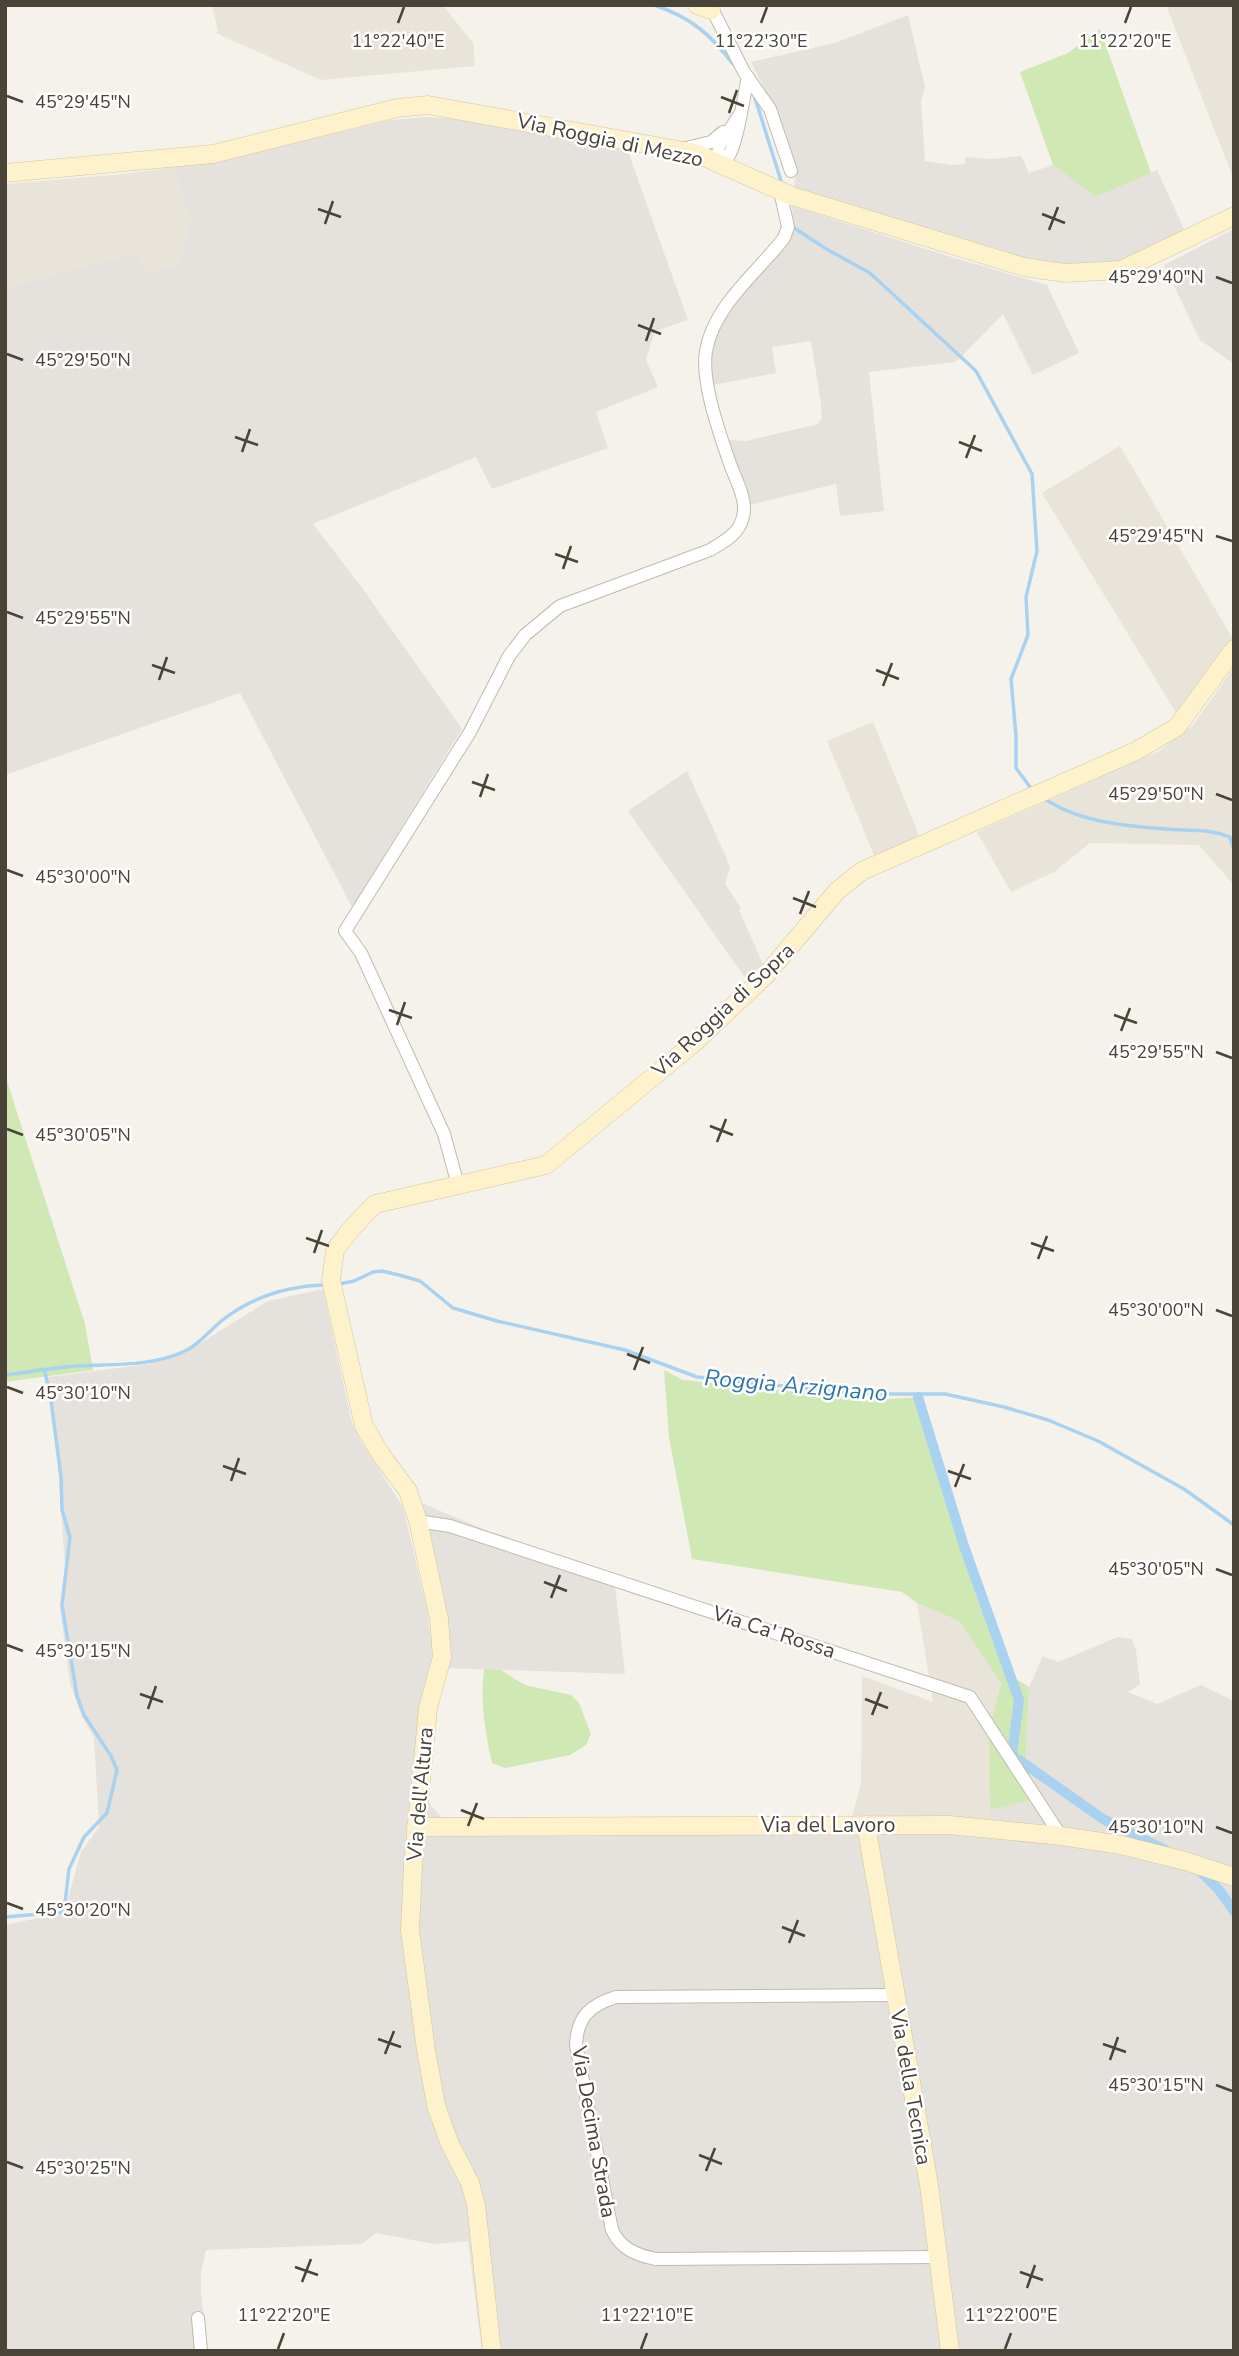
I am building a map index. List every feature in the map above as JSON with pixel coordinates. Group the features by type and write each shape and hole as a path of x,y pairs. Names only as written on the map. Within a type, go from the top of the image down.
{"street":[{"path":"706,7 770,109 792,171"},
{"path":"458,1185 444,1134 361,953 345,931 470,732 509,656 525,635 560,607 710,550 730,538 741,524 744,514 743,501 712,401 705,369 706,353 710,337 727,305 784,238 788,227 780,191 741,164 738,154 740,114 748,77"},
{"name":"Via Roggia di Mezzo","path":"5,173 213,154 397,108 428,104 695,153 780,191 1024,267 1065,273 1121,270 1234,216"},
{"path":"676,150 711,142 740,114"},
{"path":"718,163 719,146 740,114"},
{"name":"Via Roggia di Sopra","path":"335,1250 375,1204 546,1164 703,1035 765,976 837,891 862,872 1136,751 1167,733 1177,727 1234,649"},
{"name":"Via dell'Altura","path":"335,1250 331,1280 364,1426 408,1491 418,1521 439,1619 442,1657 428,1708 416,1827 410,1930 436,2105 444,2130 474,2193 492,2351"},
{"name":"Via Ca' Rossa","path":"418,1521 450,1526 970,1697 1061,1836"},
{"name":"Via della Tecnica","path":"866,1825 929,2185 950,2351"},
{"name":"Via del Lavoro","path":"416,1827 949,1825 1061,1836 1121,1846 1172,1858 1234,1878"},
{"name":"Via Decima Strada","path":"895,1995 616,1997 598,2002 585,2015 576,2029 576,2045 611,2230 618,2244 638,2255 656,2259 938,2257"},
{"path":"198,2318 201,2351"}],"shaded area":[{"path":"212,5 448,5 445,8 473,43 475,66 321,80 216,33 218,32"},
{"path":"1166,5 1234,5 1234,180"},
{"path":"908,15 925,87 921,101 925,161 952,165 965,164 965,157 991,159 1021,156 1029,173 1053,165 1096,197 1157,170 1186,233 1118,265 1062,270 841,202 806,197 803,190 795,187 795,169 769,98 751,62 835,43"},
{"path":"424,117 463,119 626,146 688,320 655,331 646,360 658,387 596,412 608,448 492,489 476,457 313,524 363,589 462,729 352,907 240,693 5,775 5,282 7,287 136,253 146,273 179,264 190,221 174,167 219,161 391,120"},
{"path":"174,167 190,221 179,264 146,273 136,253 7,287 5,184"},
{"path":"792,206 1047,285 1079,353 1033,375 1003,314 956,362 869,372 884,511 840,516 836,484 749,505 729,440 746,441 818,424 822,418 811,341 772,347 776,373 713,385 711,352 716,335 727,314 794,231"},
{"path":"1234,229 1234,364 1200,340 1164,265"},
{"path":"1120,446 1234,641 1178,716 1042,493"},
{"path":"1234,667 1234,885 1199,845 1090,843 1054,872 1011,892 977,832 1159,751 1193,725"},
{"path":"873,722 920,838 875,858 827,741"},
{"path":"687,771 730,867 725,884 741,908 739,910 763,964 746,979 628,811"},
{"path":"323,1289 352,1423 403,1507 427,1609 431,1638 444,1667 417,1501 615,1585 625,1674 444,1668 434,1717 426,1799 446,1823 931,1823 991,1819 990,1810 1036,1799 1026,1757 1029,1687 1043,1656 1058,1662 1118,1637 1132,1639 1136,1650 1140,1684 1128,1692 1157,1704 1201,1685 1234,1701 1234,2351 482,2351 468,2241 434,2244 376,2233 362,2244 206,2250 201,2274 201,2292 207,2351 5,2351 5,1925 67,1912 67,1902 81,1852 99,1827 94,1737 82,1717 70,1683 60,1608 65,1566 58,1464 48,1377 149,1364 199,1344 268,1301"},
{"path":"917,1603 959,1621 1001,1683 989,1731 991,1819 850,1825 861,1783 862,1676 933,1702"}],"green space":[{"path":"1100,29 1151,173 1096,197 1053,165 1020,72 1068,53"},
{"path":"5,1075 85,1324 93,1370 5,1382"},
{"path":"664,1370 683,1380 872,1400 923,1397 945,1486 1013,1677 1029,1687 1026,1757 1036,1799 990,1810 989,1731 1001,1683 959,1621 917,1603 902,1592 692,1559 669,1437"},
{"path":"484,1669 501,1670 525,1685 571,1695 579,1703 591,1734 586,1745 570,1755 505,1768 492,1763 484,1716"}],"waterway":[{"path":"378,5 394,5"},
{"path":"654,5 690,21 717,45 734,65"},
{"path":"755,98 782,184"},
{"path":"791,226 870,273 976,371 1032,474 1037,551 1026,597 1028,635 1011,679 1016,768 1033,791"},
{"path":"1045,799 1072,813 1103,822 1222,834 1230,837 1234,850"},
{"name":"Roggia Arzignano","path":"339,1284 354,1281 373,1272 399,1275 420,1281 453,1308 497,1321 625,1350 697,1377 861,1394 945,1394 1004,1407 1048,1420 1098,1441 1184,1489 1234,1525"},
{"name":"Roggia Arzignano","path":"5,1375 160,1359 191,1347 232,1313 269,1294 325,1285"},
{"path":"5,1917 64,1912 69,1869 84,1837 107,1813 117,1770 84,1715 77,1696 62,1605 70,1537 62,1510 61,1477 50,1393 44,1369"},
{"name":"Roggia Arzignano","path":"918,1397 964,1546 1019,1700 1012,1755 1103,1819 1165,1850"},
{"name":"Roggia Arzignano","path":"1197,1868 1219,1890 1234,1911"}]}
